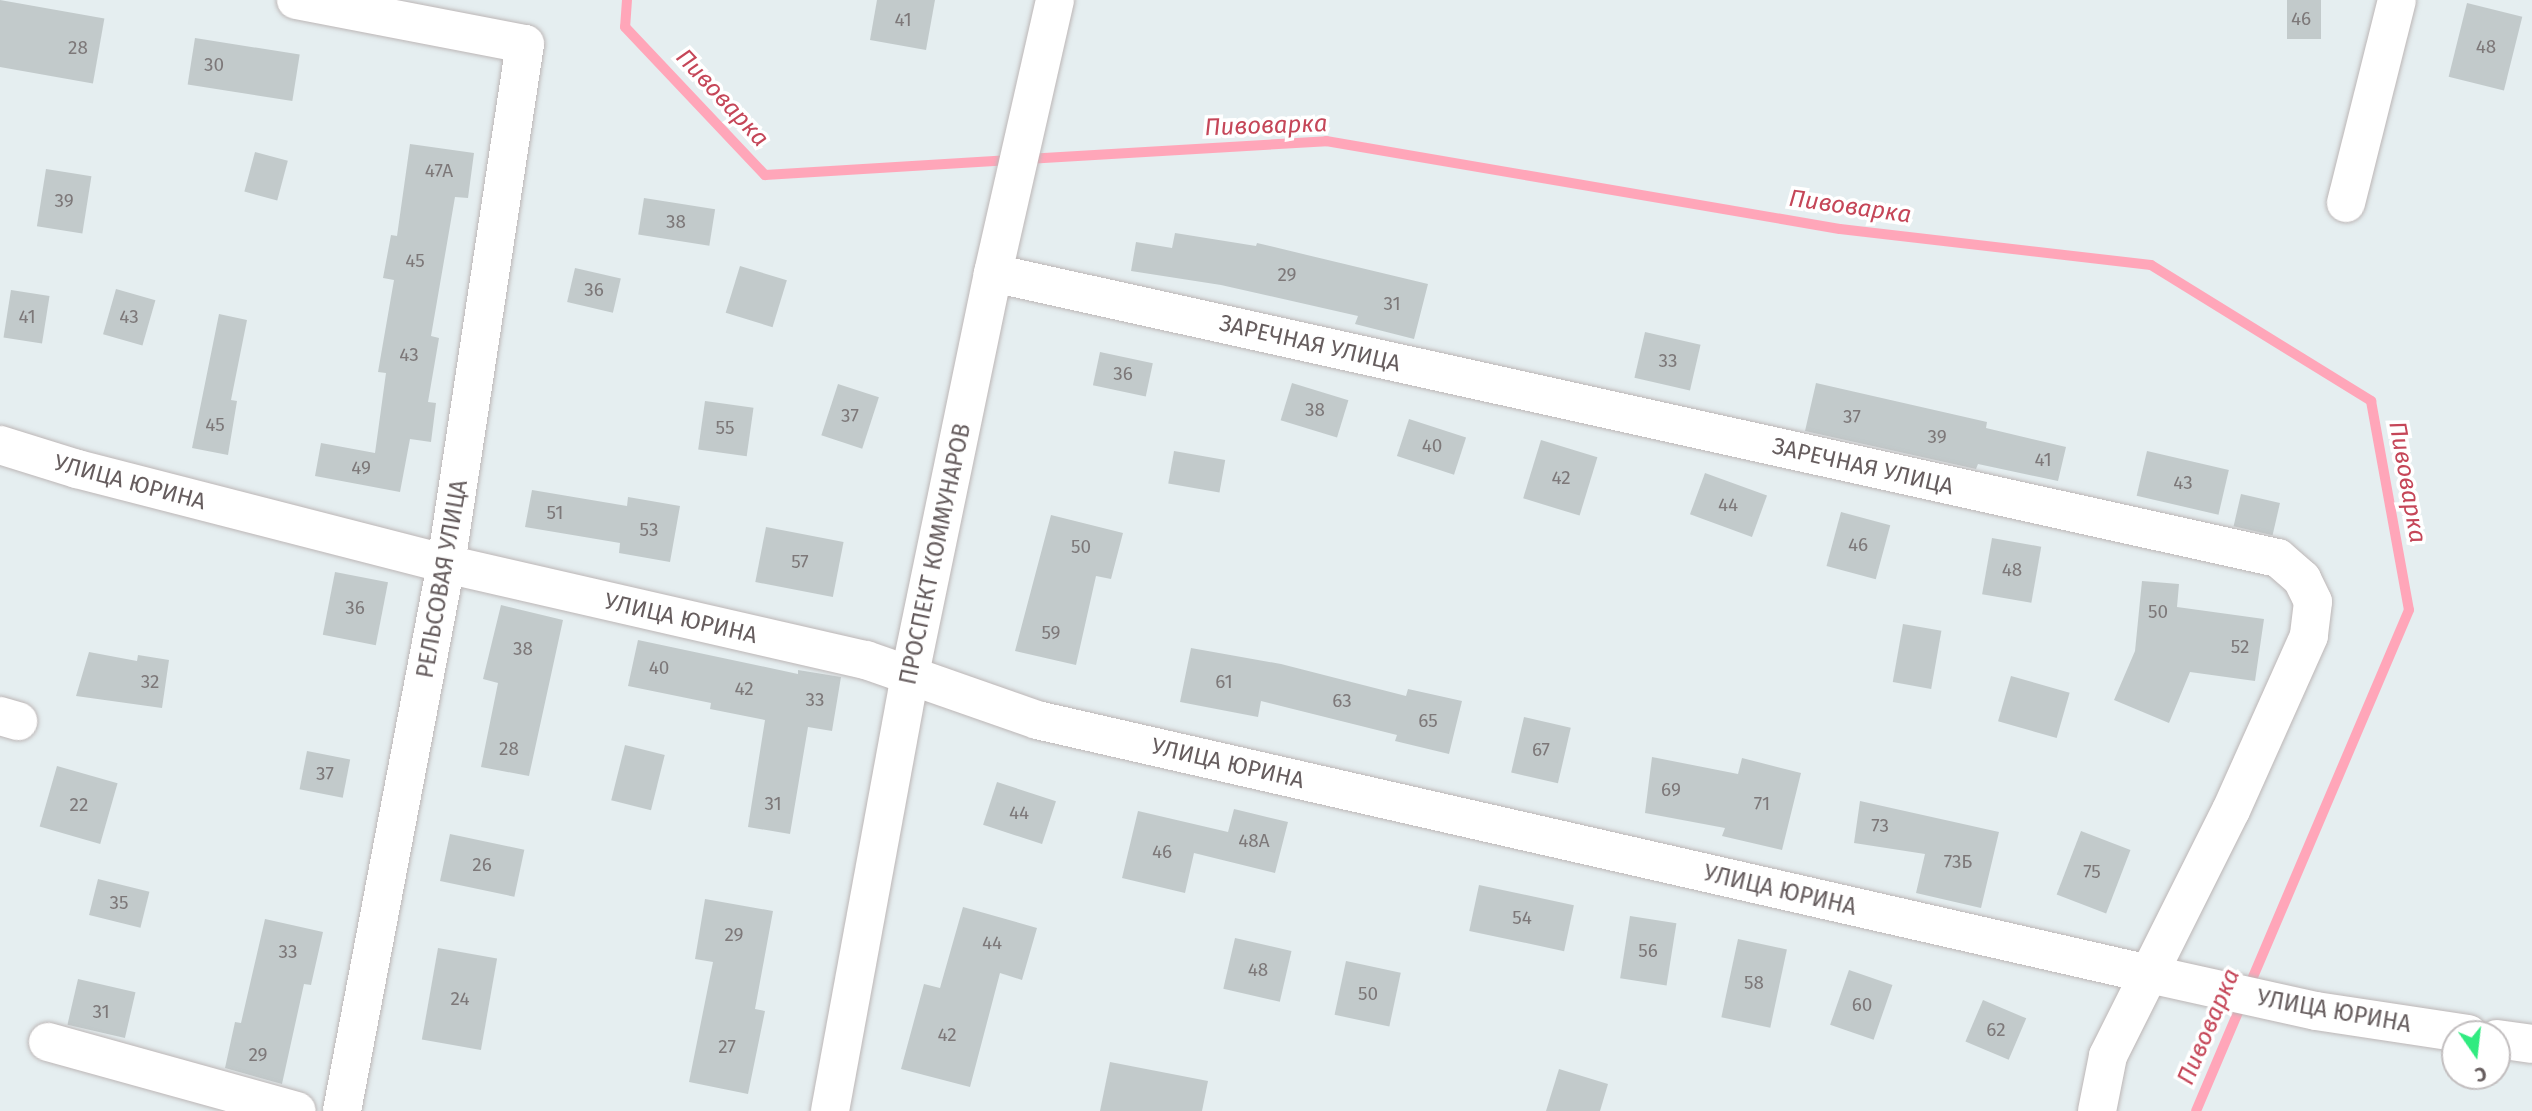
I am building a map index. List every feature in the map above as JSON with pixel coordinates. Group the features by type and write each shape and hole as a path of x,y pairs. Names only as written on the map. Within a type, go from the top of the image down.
{"street":[{"name":"РЕЛЬСОВАЯ УЛИЦА","path":"296,0 525,44 446,564 342,1111"},
{"name":"ПРОСПЕКТ КОММУНАРОВ","path":"831,1111 910,674 993,273 1055,0"},
{"path":"2346,202 2397,0"},
{"name":"ЗАРЕЧНАЯ УЛИЦА","path":"993,273 2278,558 2302,579 2313,602 2309,636 2161,976 2108,1056 2097,1111"},
{"name":"УЛИЦА ЮРИНА","path":"0,445 77,469 446,564 866,660 1037,720 2316,1011 2441,1030"},
{"path":"2511,1041 2532,1044"},
{"path":"47,1042 297,1111"}],"building":[{"path":"0,0 104,18 93,83 0,67"},
{"path":"877,0 935,0 926,50 870,40"},
{"path":"2287,0 2321,0 2321,39 2287,39"},
{"path":"2467,3 2522,17 2504,91 2449,77"},
{"path":"195,38 300,55 292,101 188,84"},
{"path":"410,144 474,153 468,198 455,197 431,336 439,338 428,402 436,403 431,442 410,439 400,492 315,476 321,443 375,453 386,373 378,372 394,280 383,278 391,235 397,236"},
{"path":"255,152 288,161 277,200 244,192"},
{"path":"46,169 91,176 82,233 37,226"},
{"path":"644,198 715,209 709,246 638,235"},
{"path":"1175,233 1256,246 1257,243 1428,284 1414,339 1355,324 1358,316 1221,285 1131,271 1136,242 1172,248"},
{"path":"740,266 787,280 773,327 726,313"},
{"path":"575,268 621,279 613,313 567,302"},
{"path":"116,289 155,300 142,345 103,334"},
{"path":"11,290 50,296 42,344 3,337"},
{"path":"219,314 247,320 231,400 237,401 228,455 192,448"},
{"path":"1645,332 1701,345 1690,391 1634,378"},
{"path":"1100,352 1153,363 1146,396 1093,385"},
{"path":"1292,383 1348,400 1337,438 1281,420"},
{"path":"1816,383 1987,422 1986,428 2066,447 2058,481 1978,464 1976,469 1805,431"},
{"path":"838,384 879,397 862,449 821,435"},
{"path":"705,401 754,408 747,456 698,450"},
{"path":"1409,419 1466,438 1454,475 1397,456"},
{"path":"1541,440 1597,457 1580,516 1523,498"},
{"path":"1174,451 1225,460 1219,493 1168,483"},
{"path":"2147,451 2229,470 2218,515 2137,496"},
{"path":"1705,473 1767,496 1752,537 1690,514"},
{"path":"532,490 627,506 628,497 680,506 670,562 619,553 620,543 525,527"},
{"path":"2241,494 2280,503 2273,535 2234,526"},
{"path":"1841,512 1890,525 1876,579 1827,566"},
{"path":"1051,515 1123,533 1111,579 1096,576 1076,665 1015,651"},
{"path":"766,527 844,542 833,597 755,582"},
{"path":"1992,538 2041,547 2031,603 1982,594"},
{"path":"335,572 388,582 376,645 323,635"},
{"path":"2142,581 2179,584 2177,607 2264,619 2255,681 2190,672 2169,723 2114,700 2135,651"},
{"path":"501,605 563,620 529,776 481,767 498,683 483,679"},
{"path":"1903,624 1941,631 1931,689 1893,682"},
{"path":"638,640 798,674 798,670 841,677 832,731 808,727 790,834 748,827 765,720 710,709 711,703 628,686"},
{"path":"1191,648 1281,664 1406,696 1408,689 1462,701 1449,754 1395,741 1397,735 1261,701 1258,717 1180,702"},
{"path":"89,652 137,661 138,655 169,660 162,708 76,696"},
{"path":"2011,676 2070,693 2057,738 1998,721"},
{"path":"1524,717 1571,728 1558,783 1511,773"},
{"path":"625,745 665,755 651,810 611,800"},
{"path":"307,751 350,759 343,798 300,789"},
{"path":"1652,757 1738,774 1742,758 1801,773 1782,850 1722,836 1725,828 1645,813"},
{"path":"57,766 118,783 100,844 40,827"},
{"path":"997,782 1056,801 1042,844 983,825"},
{"path":"1860,801 1999,832 1981,908 1916,893 1925,854 1854,843"},
{"path":"1234,809 1288,822 1275,873 1194,853 1185,893 1122,878 1138,811 1228,832"},
{"path":"2081,831 2130,850 2106,913 2057,894"},
{"path":"450,834 524,850 514,897 440,881"},
{"path":"98,879 149,892 140,928 89,915"},
{"path":"1479,885 1574,905 1564,951 1469,931"},
{"path":"705,899 773,911 755,1009 765,1011 748,1094 689,1082 713,962 695,959"},
{"path":"963,907 1037,928 1022,980 1000,973 970,1087 901,1069 924,984 940,988"},
{"path":"1630,916 1676,923 1667,986 1620,978"},
{"path":"265,919 323,932 311,985 304,984 282,1084 225,1068 235,1022 241,1023"},
{"path":"1235,938 1292,951 1280,1002 1223,989"},
{"path":"1738,939 1787,949 1770,1028 1721,1017"},
{"path":"438,948 497,958 481,1050 422,1040"},
{"path":"1346,961 1401,973 1389,1026 1335,1015"},
{"path":"1849,970 1892,985 1874,1040 1830,1025"},
{"path":"78,979 135,992 125,1038 67,1025"},
{"path":"1983,1000 2026,1018 2009,1060 1965,1041"},
{"path":"1110,1062 1208,1081 1202,1111 1100,1111"},
{"path":"1559,1069 1608,1084 1600,1111 1546,1111"}],"waterway":[{"name":"Пивоварка","path":"627,0 625,27 765,175 1011,160"},
{"name":"Пивоварка","path":"1027,159 1326,141 1840,229 2151,265 2371,401 2409,610 2196,1111"}]}
